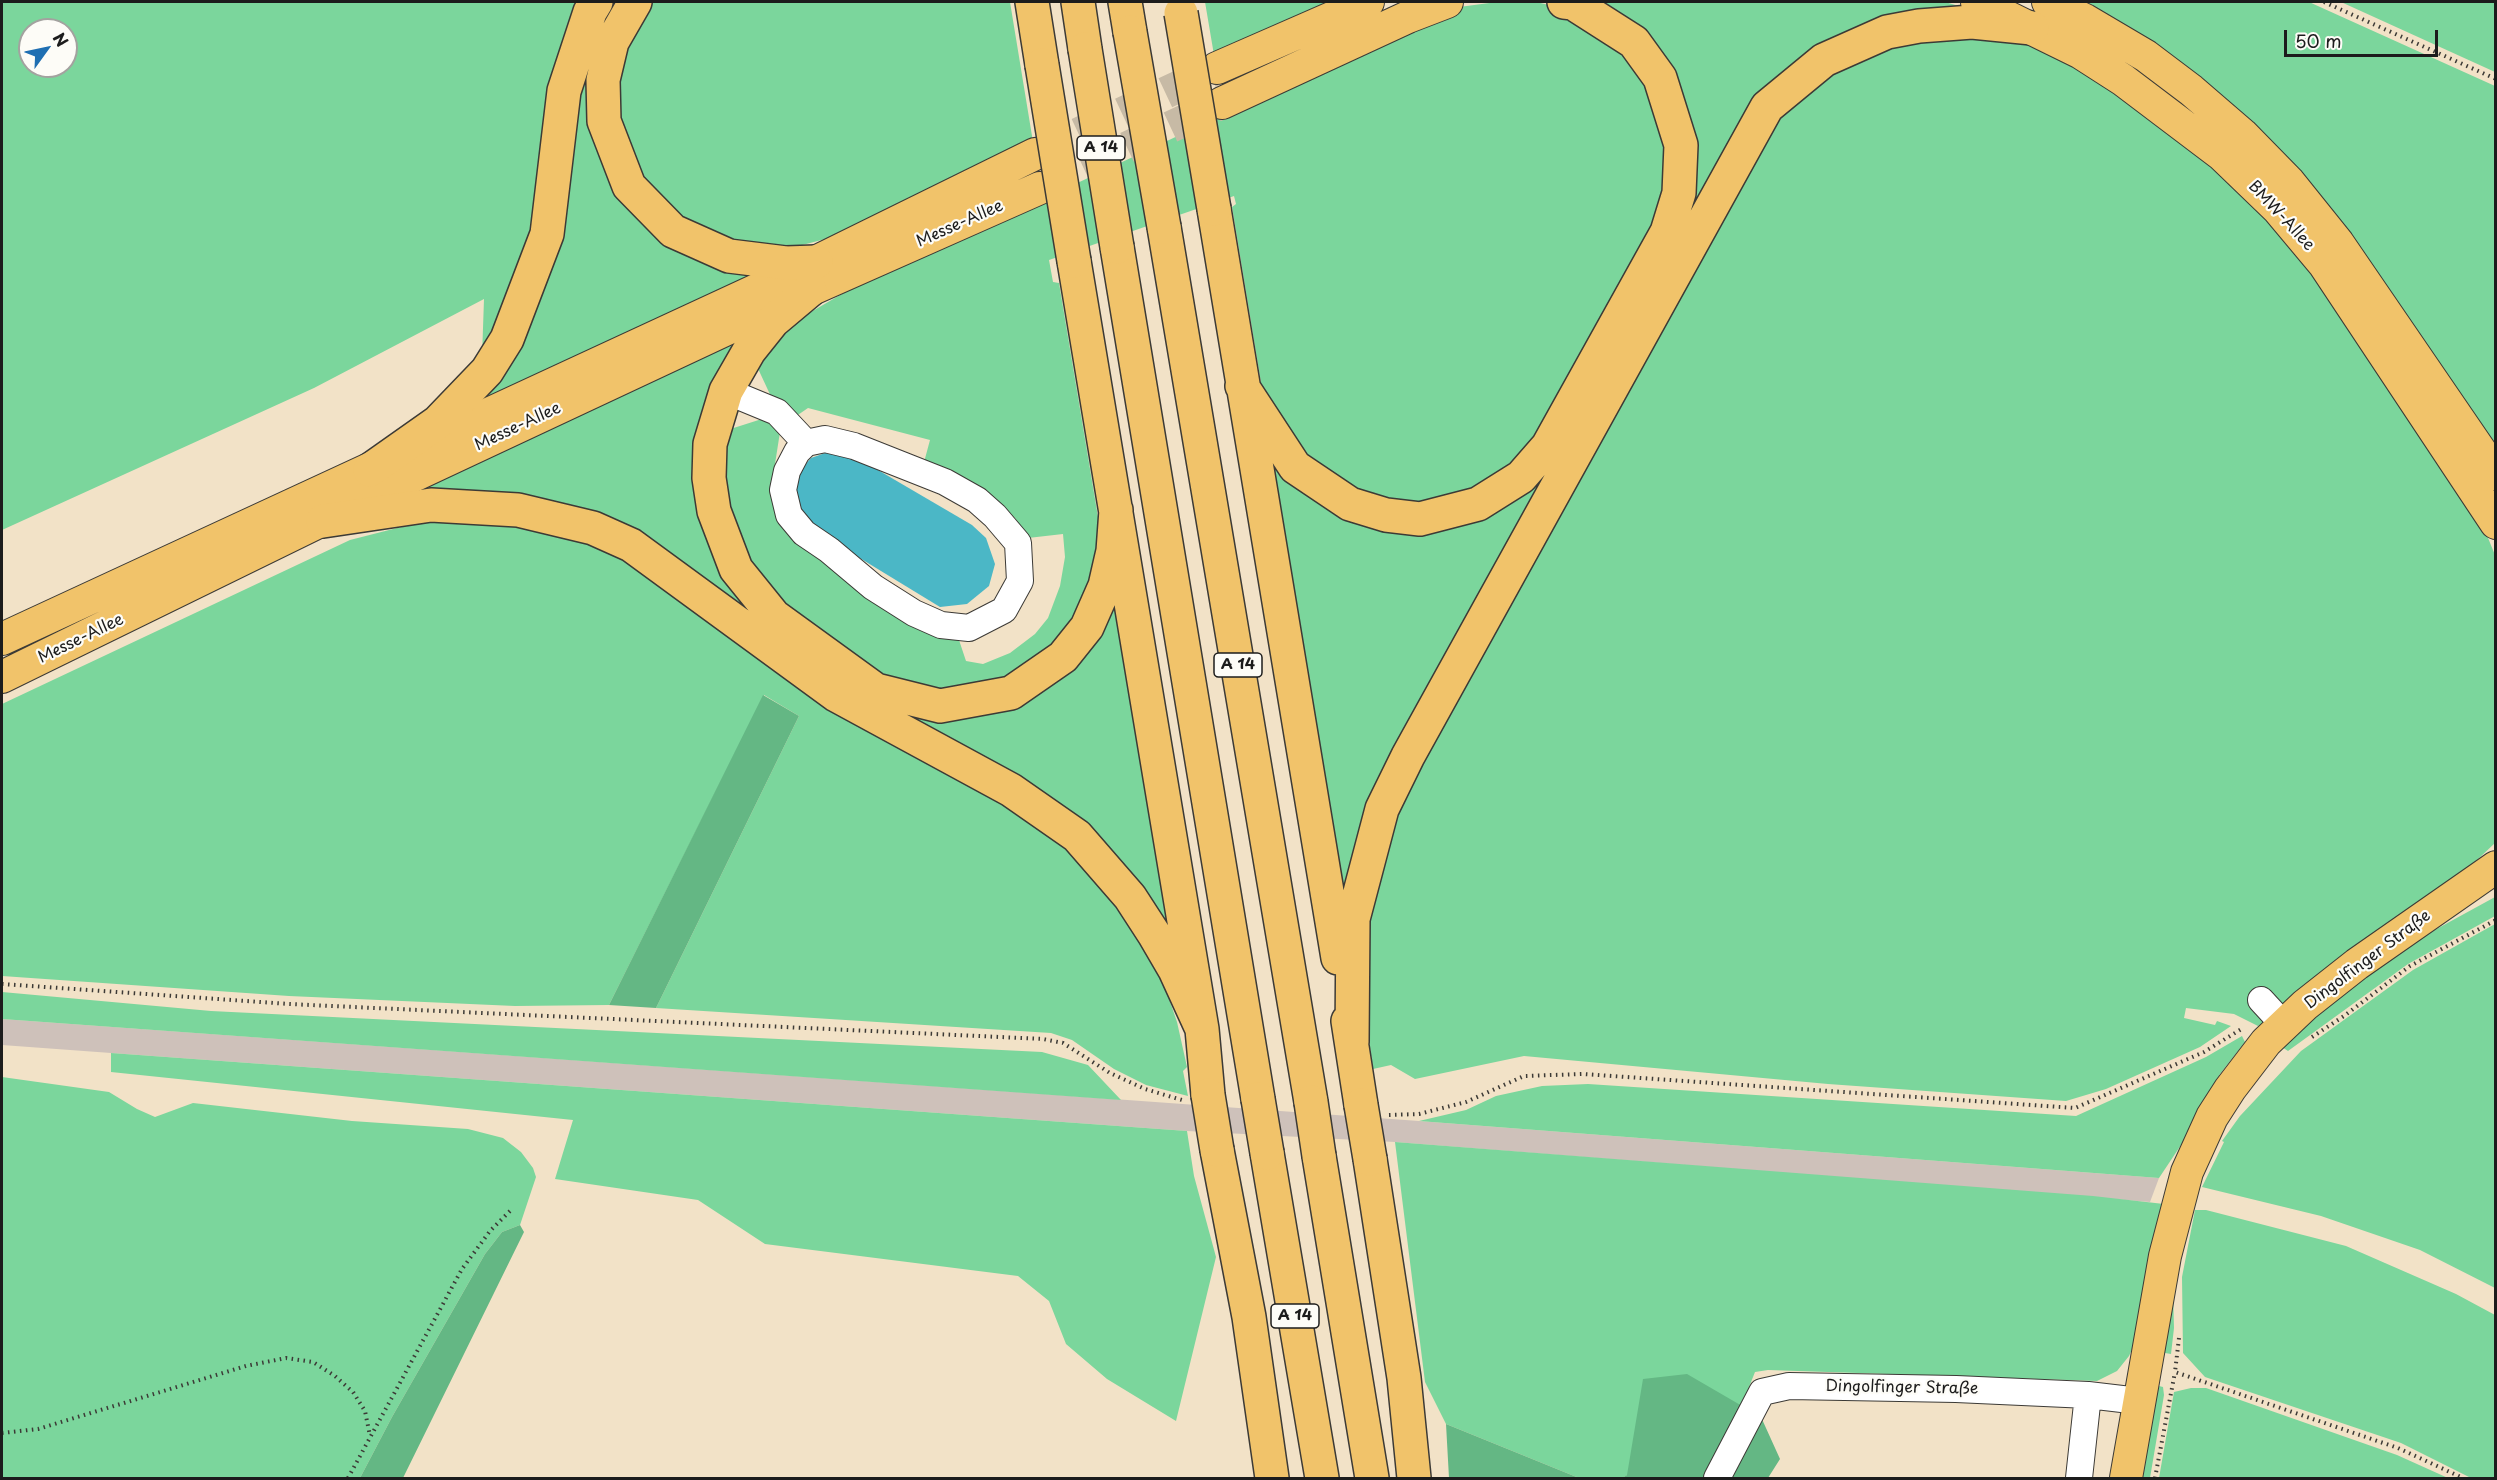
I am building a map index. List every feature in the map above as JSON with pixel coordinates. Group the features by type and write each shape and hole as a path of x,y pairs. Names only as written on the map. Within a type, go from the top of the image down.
{"highway":[{"path":"370,470 438,422 487,371 507,339 547,234 564,90 590,12 596,2"},
{"path":"635,2 612,42 603,80 604,121 630,186 673,231 729,256 786,262 813,276 749,351 726,391 710,444 709,478 714,511 736,569 774,616 876,690 940,706 1011,693 1063,657 1087,627 1106,586 1113,551 1116,510"},
{"path":"1032,2 1202,1029 1193,1097 1217,1150 1249,1317 1272,1479"},
{"name":"A 14","path":"1077,2 1322,1479"},
{"path":"1242,386 1295,467 1350,504 1386,515 1420,519 1478,504 1521,477 1548,446 1667,232 1679,193 1681,146 1660,78 1634,42 1573,3 1564,2"},
{"path":"1180,7 1352,1042 1373,1110 1370,1159 1404,1378 1414,1479"},
{"path":"1352,1042 1353,919 1382,809 1408,756 1767,107 1824,60 1887,32 1919,26 2040,15"},
{"name":"A 14","path":"1128,17 1311,1102 1372,1479"},
{"path":"322,521 430,505 518,510 593,528 631,545 836,695 1011,790 1077,836 1130,897 1154,934 1175,970 1202,1029"}],"main road":[{"path":"1217,68 1368,2"},
{"path":"1222,103 1408,16 1447,2"},
{"name":"BMW-Allee","path":"1977,2 2040,15 2085,20 2146,56 2191,90 2242,134 2289,182 2338,243 2496,474"},
{"name":"BMW-Allee","path":"2040,15 2081,53 2123,80 2222,155 2278,209 2324,264 2496,523"},
{"name":"Messe-Allee","path":"2,676 322,521 813,276 1035,154"},
{"name":"Messe-Allee","path":"2,639 370,470 813,276 1040,188"},
{"name":"Dingolfinger Straße","path":"2126,1479 2165,1256 2178,1200 2198,1144 2230,1089 2285,1036 2327,987 2496,867"}],"lane":[{"path":"726,391 777,412 806,443"},
{"path":"825,439 854,446 945,482 977,500 995,516 1017,543 1020,581 1004,610 969,628 941,625 914,614 873,587 829,550 804,533 789,515 783,490 787,471 797,452 806,443 825,439"},
{"path":"2261,1000 2285,1036"},
{"name":"Dingolfinger Straße","path":"1717,1479 1762,1392 1789,1386 1956,1389 2088,1395 2139,1401"},
{"path":"2079,1479 2088,1395"}],"path":[{"path":"2324,2 2496,79"},
{"path":"1373,1110 1419,1114 1466,1102 1524,1076 1583,1074 2074,1107 2204,1052 2247,1026 2285,1036 2344,1016 2410,966 2496,920"},
{"path":"2,984 289,1004 1043,1039 1064,1043 1110,1073 1145,1089 1193,1097"},
{"path":"348,1479 462,1269 490,1231 510,1211"},
{"path":"2155,1479 2179,1350 2178,1327"},
{"path":"2,1432 38,1429 246,1366 286,1358 313,1362 347,1387 365,1411 370,1436"},
{"path":"2175,1372 2398,1448 2463,1479"}],"shaded area":[{"path":"2,1019 1419,1121 2159,1178 2150,1202 1395,1142 1187,1131 2,1045"}],"green space":[{"path":"2,2 585,2 537,230 482,357 484,299 314,388 2,530"},
{"path":"608,2 621,2 610,172 762,277 463,418 477,395"},
{"path":"642,2 1010,2 1033,142 833,237 787,249 703,237 643,189 610,93"},
{"path":"1205,2 1328,2 1214,55"},
{"path":"1497,2 1536,2 1562,8 1626,48 1669,126 1665,214 1514,471 1424,509 1325,481 1263,395 1232,207 1236,204 1234,196 1049,260 1053,282 1059,283 1098,517 1100,546 1098,568 1063,641 999,687 910,691 784,614 729,532 721,432 765,418 780,432 772,483 783,524 957,634 966,661 983,664 1010,653 1035,634 1048,618 1060,586 1065,557 1063,534 1028,538 1015,518 998,504 923,466 930,440 808,408 792,419 774,403 754,360 792,323 847,291 1425,20 1459,7"},
{"path":"1591,2 1945,2 1983,13 1787,75 1430,695 1346,920 1262,437 1395,525 1544,465 1690,146"},
{"path":"2084,2 2309,2 2495,86 2495,447 2211,89 2159,46"},
{"path":"2341,2 2495,2 2495,72"},
{"path":"1939,31 2028,44 2086,71 2210,160 2297,251 2486,533 2495,555 2495,843 2477,860 2258,1026 2234,1014 2186,1008 2184,1018 2215,1025 2217,1021 2231,1026 2200,1047 2106,1089 2066,1101 1828,1084 1524,1056 1415,1079 1391,1065 1373,1069 1364,1006 1365,931 1394,809 1756,137 1812,76"},
{"path":"755,327 702,504 836,675 988,708 1113,587 1178,951 1145,905 667,557 395,496"},
{"path":"435,521 494,521 588,542 627,559 1007,803 1075,854 1115,898 1164,984 1177,1022 1187,1067 1183,1071 1188,1096 1146,1085 1114,1069 1072,1040 1051,1033 656,1008 799,716 764,695 609,1005 515,1006 289,996 2,976 2,704 350,540"},
{"path":"763,695 799,716 656,1008 609,1005"},
{"path":"2495,897 2495,916 2408,964 2288,1051 2282,1047 2347,987 2422,937"},
{"path":"2495,924 2495,1288 2420,1250 2321,1216 2202,1187 2224,1142 2222,1141 2240,1116 2301,1051 2413,970"},
{"path":"2,992 211,1011 1042,1052 1088,1065 1121,1100 2,1019"},
{"path":"2242,1036 2245,1042 2220,1074 2183,1142 2159,1178 1419,1121 1466,1110 1496,1096 1542,1086 1588,1084 2076,1116 2206,1057"},
{"path":"111,1053 1187,1131 1194,1176 1216,1257 1176,1421 1107,1379 1066,1344 1049,1301 1018,1276 765,1244 698,1200 555,1179 573,1120 111,1072"},
{"path":"2,1077 109,1092 155,1117 193,1103 352,1121 468,1129 503,1138 521,1152 533,1168 536,1177 520,1225 502,1232 485,1254 360,1478 2,1478"},
{"path":"1395,1142 2093,1196 2164,1204 2137,1338 2129,1356 2117,1371 2097,1381 1768,1370 1755,1372 1749,1387 1747,1409 1622,1478 1579,1478 1446,1424 1425,1382"},
{"path":"2195,1210 2206,1210 2346,1246 2456,1294 2495,1315 2495,1478 2471,1478 2401,1443 2205,1377 2183,1353 2182,1277"},
{"path":"520,1225 524,1232 403,1478 360,1478 485,1254 502,1232"},
{"path":"2173,1292 2174,1328 2171,1354 2159,1352"},
{"path":"1687,1374 1761,1417 1780,1459 1768,1478 1622,1478 1627,1475 1643,1379"},
{"path":"2155,1385 2163,1387 2164,1395 2150,1478 2139,1478"},
{"path":"2191,1388 2206,1388 2397,1455 2448,1478 2159,1478 2174,1392"},
{"path":"1446,1424 1579,1478 1449,1478"}],"water":[{"path":"828,452 854,456 972,525 986,538 995,564 989,586 967,604 940,607 822,535 797,516 791,495 796,475 811,458"}],"tunnel":[{"path":"1035,154 1216,69"},
{"path":"1040,188 1222,103"}]}
